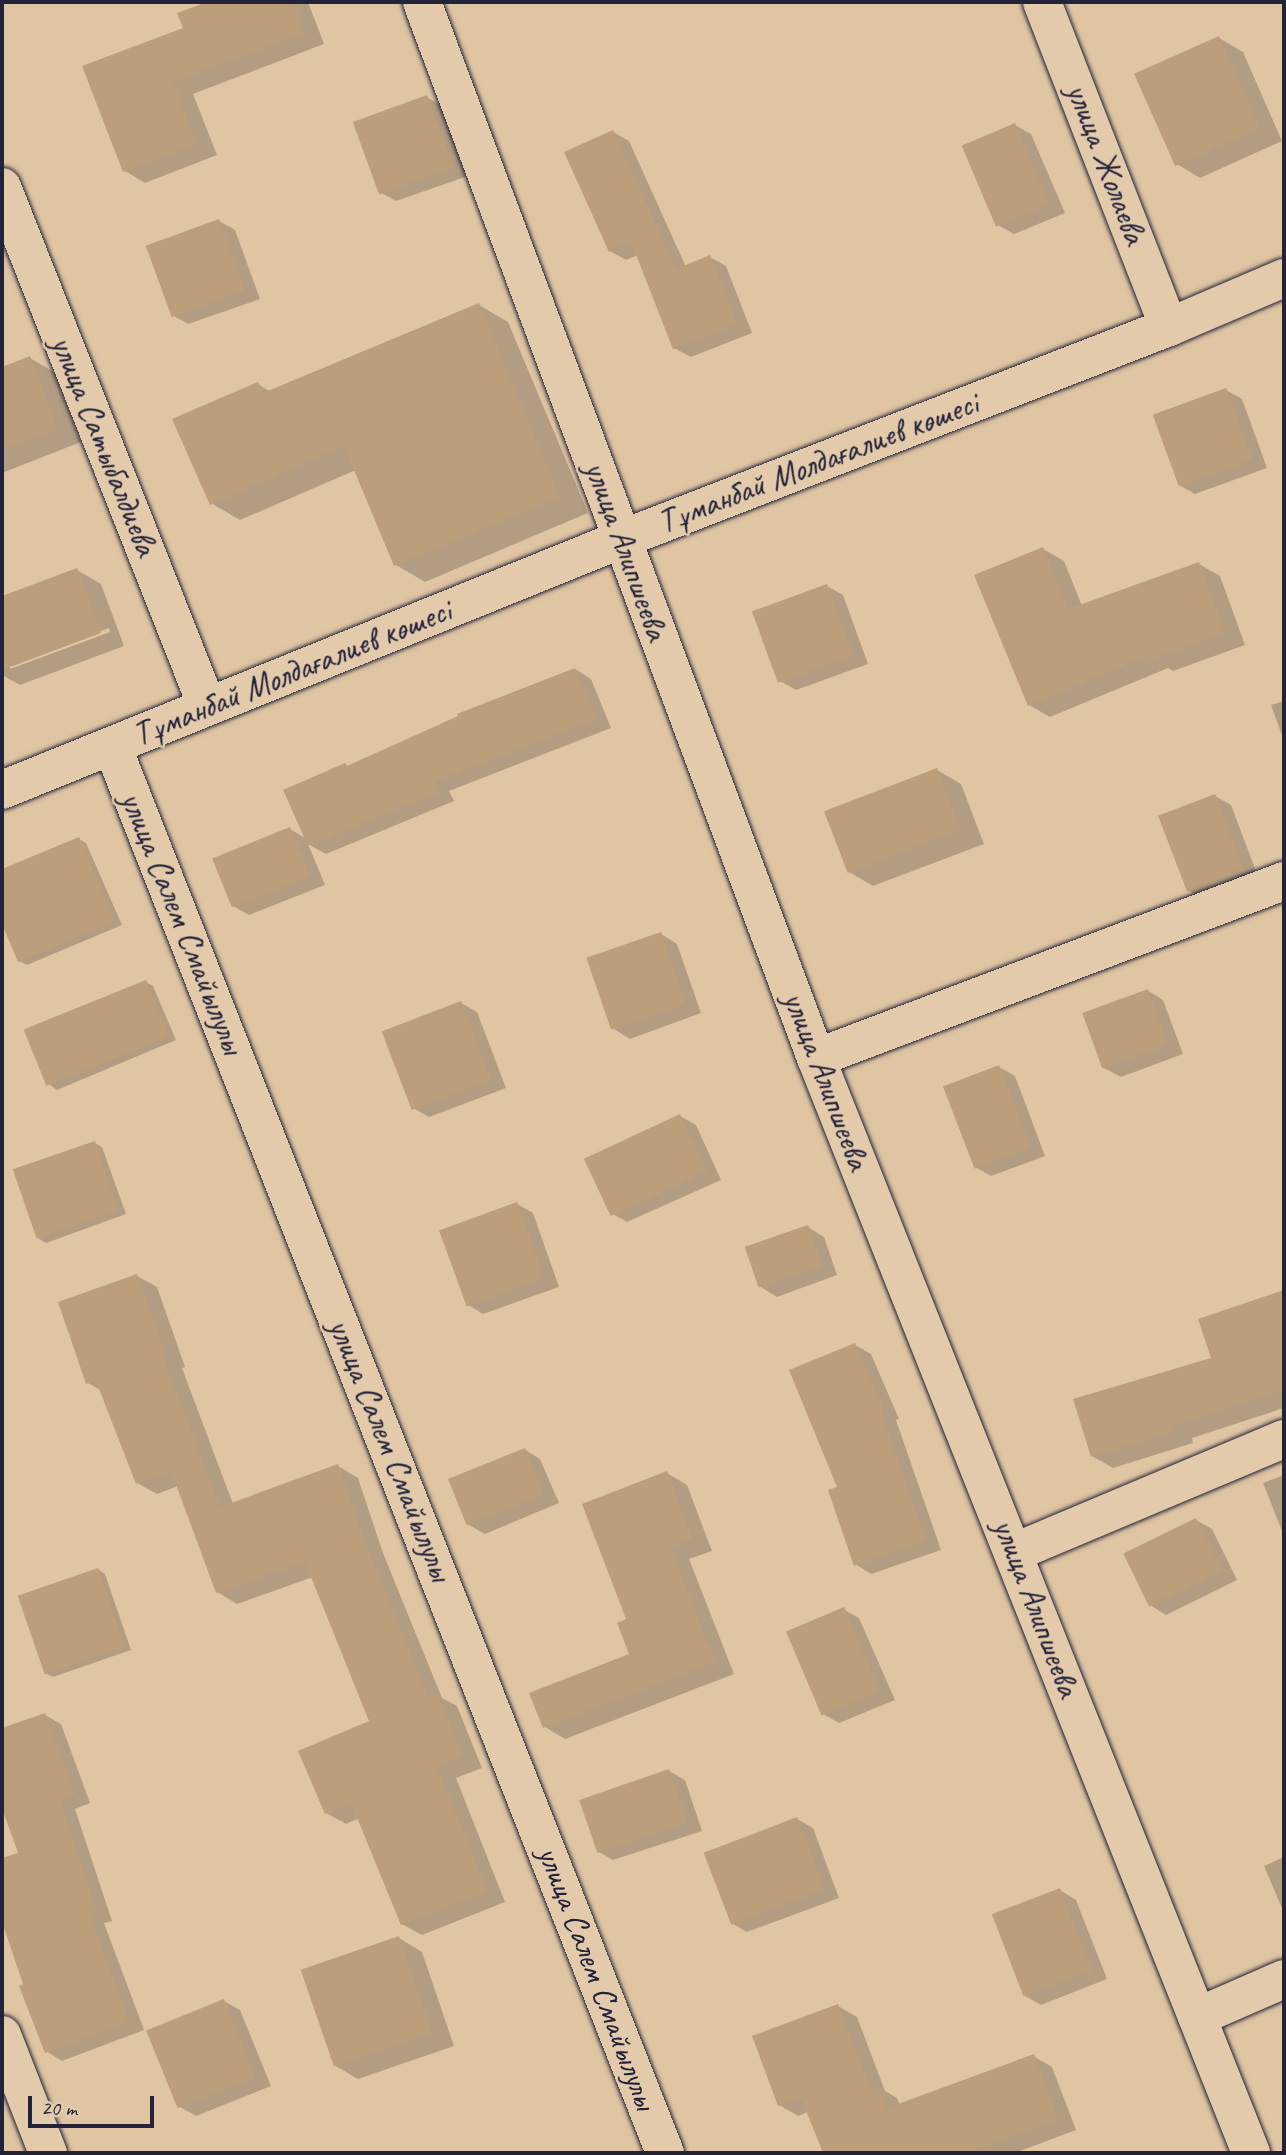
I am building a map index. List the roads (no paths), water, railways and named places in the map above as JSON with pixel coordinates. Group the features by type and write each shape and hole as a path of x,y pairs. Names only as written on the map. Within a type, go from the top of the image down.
{"street":[{"name":"улица Алипшеева","path":"422,2 816,1058 1251,2153"},
{"name":"улица Жолаева","path":"1042,2 1169,327"},
{"name":"улица Сатыбалдиева","path":"2,187 207,706"},
{"name":"Тұманбай Молдағалиев көшесі","path":"2,790 113,748 207,706 622,539 1169,327 1284,278"},
{"name":"улица Салем Смайылулы","path":"113,748 665,2153"},
{"path":"816,1058 1284,881"},
{"path":"1014,1552 1284,1439"},
{"path":"1197,2017 1284,1979"},
{"path":"2,2035 48,2153"}]}
